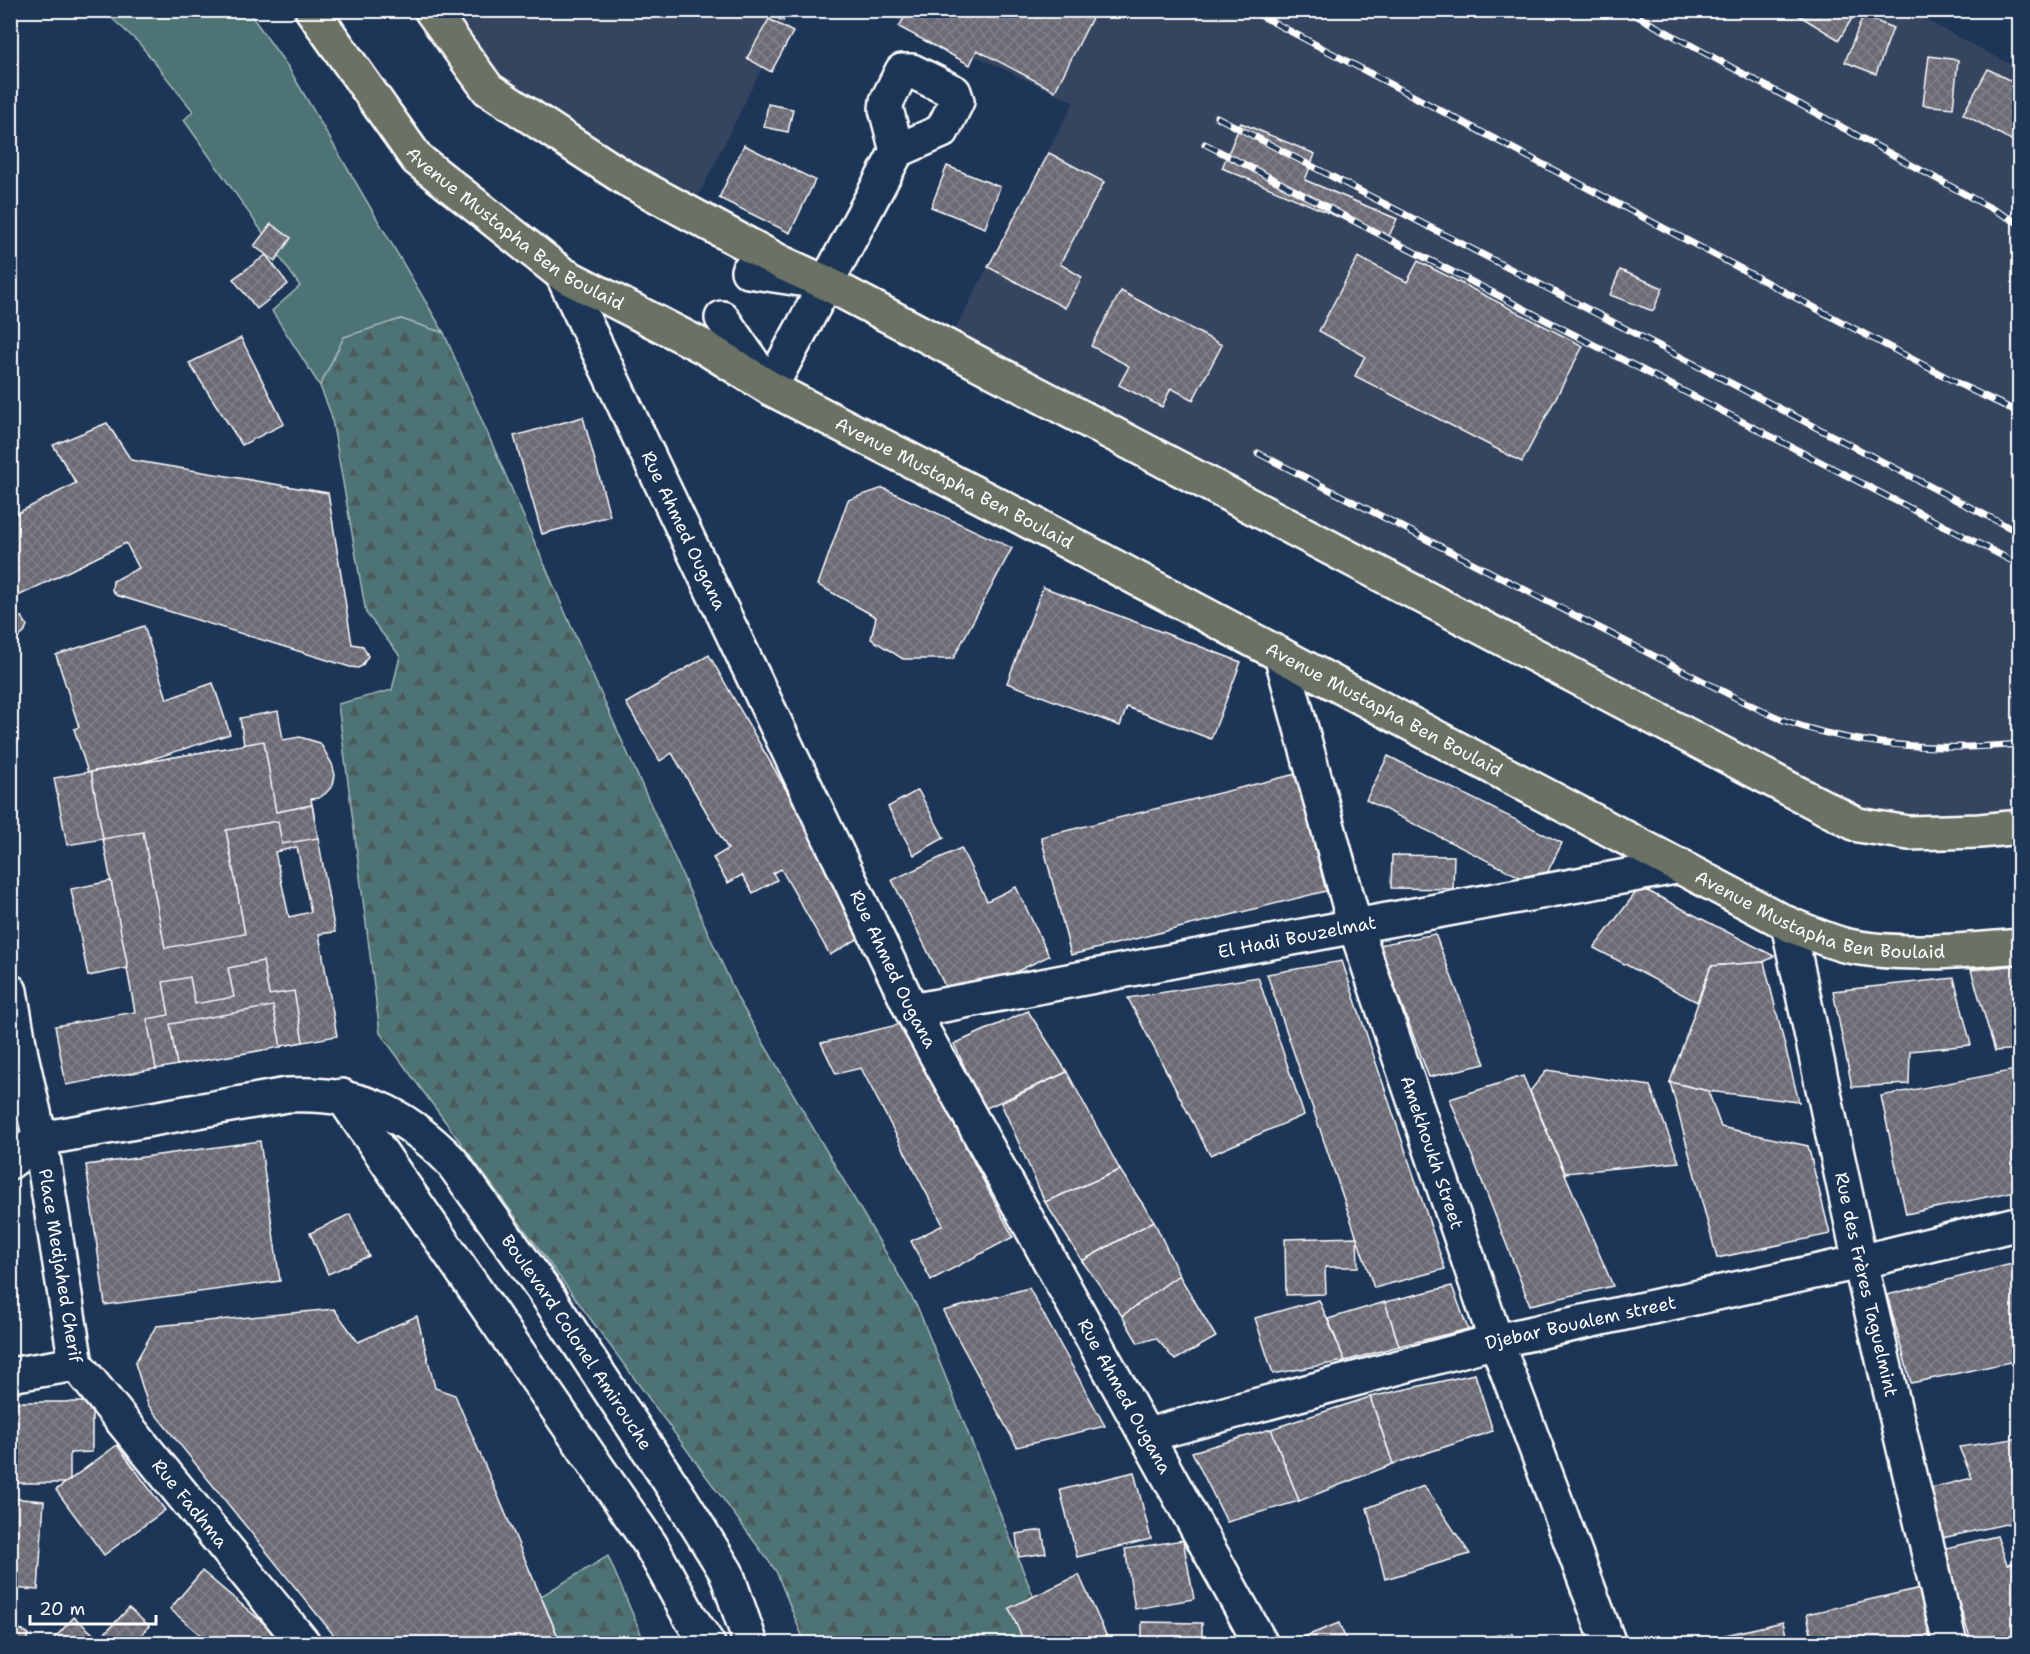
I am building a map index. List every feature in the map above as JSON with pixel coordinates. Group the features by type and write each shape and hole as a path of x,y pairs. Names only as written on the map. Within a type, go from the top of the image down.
{"main road":[{"name":"Avenue Mustapha Ben Boulaid","path":"312,10 417,159 562,274 704,347 770,388 1032,523 1788,924 1844,945 1900,952 2019,946"},
{"path":"431,10 488,89 626,179 780,262 826,283 1858,825 1909,833 1980,831 2019,827"}],"street":[{"path":"722,318 770,388 897,151"},
{"path":"748,271 826,283"},
{"name":"Rue Ahmed Ougana","path":"562,274 912,1011 1261,1644"},
{"name":"Amekhoukh Street","path":"1281,655 1355,926 1496,1341 1610,1644"},
{"name":"El Hadi Bouzelmat","path":"912,1011 1355,926 1681,867"},
{"name":"Rue des Frères Taguelmint","path":"1788,924 1860,1262 1950,1644"},
{"path":"10,991 16,1055 40,1139"},
{"name":"Boulevard Colonel Amirouche","path":"40,1139 286,1095 315,1094 342,1096 393,1114 414,1127 451,1161 543,1289 681,1499 726,1572 751,1644"},
{"path":"342,1096 650,1544 690,1617 708,1644"},
{"name":"Place Medjahed Cherif","path":"10,1162 40,1139 76,1364 10,1375"},
{"name":"Djebar Boualem street","path":"1147,1435 1496,1341 1860,1262 2019,1224"},
{"name":"Rue Fadhma","path":"76,1364 304,1644"}],"shaded area":[{"path":"454,11 790,11 699,195 635,163 501,75"},
{"path":"879,11 1909,11 2019,69 2019,808 1910,814 1864,807 955,329 1074,102"}],"green space":[{"path":"104,11 248,11 288,67 444,333 401,319 344,337 320,386 272,311 300,286 184,120 193,111 139,43"},
{"path":"401,319 444,333 588,665 738,999 918,1308 1052,1643 805,1643 776,1571 380,1033 338,704 392,690 400,656 366,613 331,414 320,386 344,337"},
{"path":"608,1556 645,1643 561,1643 541,1596"}],"building":[{"path":"762,10 788,10 783,21"},
{"path":"900,10 1096,10 1055,91 977,50 970,65 899,27 906,14"},
{"path":"1790,10 1857,10 1839,40"},
{"path":"1863,16 1893,28 1876,74 1845,62"},
{"path":"769,19 793,32 771,72 747,58"},
{"path":"1929,56 1958,60 1953,108 1923,105"},
{"path":"1988,69 2020,86 2020,145 1963,114"},
{"path":"768,104 793,109 788,132 764,127"},
{"path":"1241,123 1315,154 1305,180 1397,219 1388,238 1222,168"},
{"path":"744,145 815,180 790,233 719,198"},
{"path":"1049,153 1104,182 1060,264 1082,277 1065,308 988,267"},
{"path":"947,166 1000,187 985,228 931,207"},
{"path":"271,224 291,238 275,261 254,246"},
{"path":"266,255 288,284 257,309 233,279"},
{"path":"1358,257 1407,282 1418,261 1583,346 1522,462 1355,376 1365,356 1319,331"},
{"path":"1620,270 1663,288 1653,311 1610,295"},
{"path":"1121,291 1222,345 1193,400 1171,388 1162,407 1119,385 1129,366 1091,346"},
{"path":"241,338 284,424 242,445 189,363"},
{"path":"583,417 610,516 542,534 514,436"},
{"path":"107,423 131,460 328,493 352,644 363,646 368,656 362,666 350,667 116,595 112,590 113,581 139,568 126,543 10,600 10,517 76,483 53,445"},
{"path":"883,488 1012,548 953,659 903,659 871,639 876,617 818,585 848,500"},
{"path":"1043,587 1241,662 1211,739 1127,707 1120,726 1007,683"},
{"path":"10,616 22,617 27,625 24,633 10,644"},
{"path":"144,626 167,699 213,683 230,734 90,779 74,729 79,727 56,655"},
{"path":"709,655 868,933 830,955 781,869 773,873 777,880 753,893 742,875 728,883 713,858 728,849 672,753 660,761 626,703"},
{"path":"278,711 283,740 300,737 320,743 332,764 335,775 333,785 319,798 311,799 335,932 319,934 337,1036 66,1085 55,1026 135,1012 103,839 67,845 54,778 244,745 240,718","holes":["297,847 311,912 289,917 275,852"]},
{"path":"264,741 276,812 312,805 318,838 282,844 278,821 226,830 245,934 165,948 143,832 103,839 91,772"},
{"path":"1388,756 1562,843 1540,887 1366,800"},
{"path":"1296,774 1326,891 1071,955 1041,837"},
{"path":"918,790 944,838 914,855 888,807"},
{"path":"961,848 987,901 1016,887 1049,956 953,1002 892,880"},
{"path":"1392,855 1454,856 1453,889 1391,888"},
{"path":"111,881 128,968 88,976 71,889"},
{"path":"1640,887 1774,956 1764,962 1711,966 1697,1002 1594,948"},
{"path":"1435,934 1485,1064 1429,1077 1379,945"},
{"path":"263,961 269,995 294,991 303,1042 156,1069 147,1019 169,1015 163,982 190,977 195,1004 234,997 228,968"},
{"path":"1342,961 1445,1269 1374,1288 1267,974"},
{"path":"1764,962 1799,1102 1708,1091 1670,1082 1711,966"},
{"path":"2020,965 2020,1049 1995,1051 1971,970"},
{"path":"1258,977 1304,1115 1210,1155 1128,998"},
{"path":"1954,978 1971,1045 1910,1051 1909,1084 1852,1087 1833,991"},
{"path":"273,1006 281,1047 177,1065 170,1024"},
{"path":"1028,1011 1067,1072 984,1109 954,1044"},
{"path":"901,1024 1013,1237 931,1280 911,1241 943,1225 861,1068 836,1074 821,1043"},
{"path":"1547,1070 1650,1086 1679,1162 1565,1173 1530,1091"},
{"path":"2015,1070 2020,1091 2020,1190 1906,1214 1881,1096"},
{"path":"1067,1072 1120,1170 1045,1202 1001,1103"},
{"path":"1523,1076 1613,1286 1530,1305 1450,1099"},
{"path":"1670,1082 1708,1091 1721,1127 1808,1146 1830,1234 1717,1258"},
{"path":"260,1141 280,1281 105,1305 86,1165"},
{"path":"1120,1170 1154,1221 1082,1261 1045,1202"},
{"path":"350,1214 369,1256 328,1274 310,1233"},
{"path":"1154,1221 1179,1275 1122,1316 1082,1261"},
{"path":"1357,1237 1358,1267 1325,1267 1326,1294 1286,1295 1285,1239"},
{"path":"2020,1262 2020,1360 1911,1383 1887,1295"},
{"path":"1179,1275 1216,1337 1175,1360 1156,1338 1138,1343 1122,1316"},
{"path":"1452,1286 1468,1329 1399,1346 1385,1302"},
{"path":"1029,1288 1105,1426 1017,1447 943,1311"},
{"path":"1319,1300 1345,1361 1273,1374 1255,1318"},
{"path":"1385,1302 1399,1346 1345,1361 1328,1319"},
{"path":"334,1309 358,1342 417,1316 435,1388 455,1395 561,1644 341,1644 148,1405 135,1363 156,1326"},
{"path":"1475,1374 1493,1431 1393,1464 1370,1397"},
{"path":"1370,1397 1393,1464 1299,1501 1271,1429"},
{"path":"10,1402 92,1402 92,1452 70,1453 70,1483 10,1483"},
{"path":"1271,1429 1299,1501 1227,1522 1192,1452"},
{"path":"2020,1438 2020,1521 1942,1538 1927,1489 1972,1478 1959,1447"},
{"path":"117,1445 165,1510 104,1555 56,1490"},
{"path":"1134,1472 1151,1539 1077,1557 1060,1490"},
{"path":"1424,1486 1470,1554 1385,1579 1367,1508"},
{"path":"10,1498 44,1501 38,1590 10,1588"},
{"path":"1042,1530 1046,1553 1019,1557 1016,1534"},
{"path":"1997,1536 2007,1564 2020,1561 2020,1644 1972,1644 1942,1549"},
{"path":"1183,1540 1194,1599 1135,1609 1125,1549"},
{"path":"202,1571 288,1644 211,1644 170,1609"},
{"path":"1079,1575 1107,1637 1092,1644 1025,1644 1009,1608"},
{"path":"1934,1585 1947,1644 1813,1644 1807,1614"},
{"path":"129,1608 149,1626 133,1644 56,1644 52,1641 74,1617 99,1639"},
{"path":"1142,1622 1202,1623 1202,1644 1142,1644"},
{"path":"1783,1622 1788,1644 1686,1644"},
{"path":"1339,1623 1348,1644 1286,1644"},
{"path":"10,1624 29,1634 24,1644 10,1644"},
{"path":"1512,1633 1514,1644 1455,1644 1454,1642"}],"railway":[{"path":"1250,10 1967,388 2020,413"},
{"path":"1626,10 2020,224"},
{"path":"1217,117 2020,533"},
{"path":"1205,144 2020,565"},
{"path":"1258,453 1740,700 1786,721 1843,737 1902,745 1961,747 2020,744"}]}
